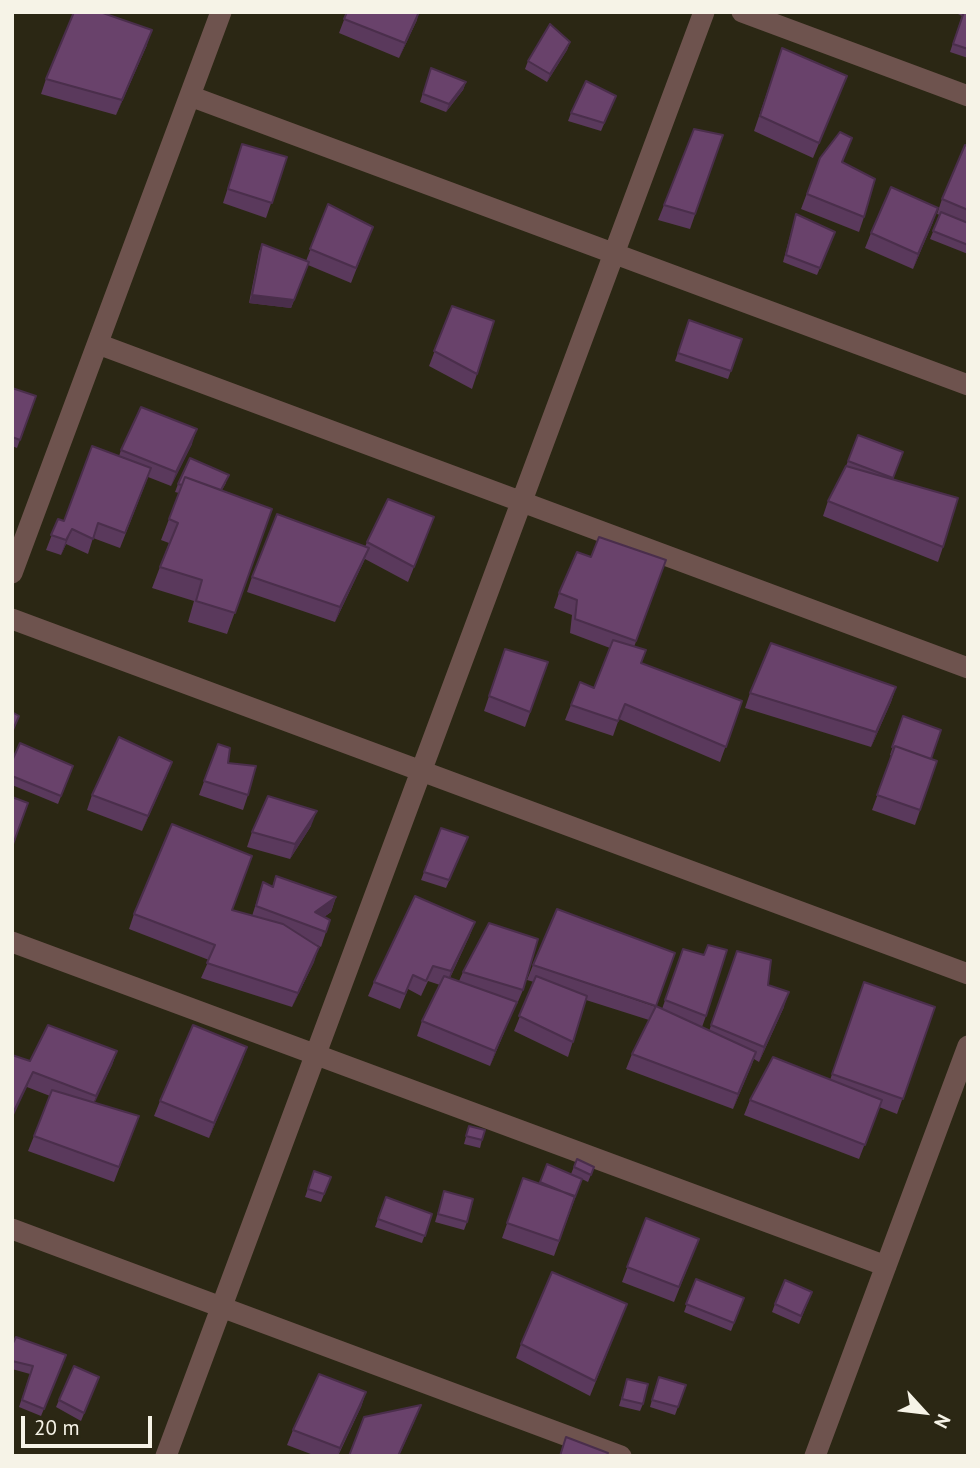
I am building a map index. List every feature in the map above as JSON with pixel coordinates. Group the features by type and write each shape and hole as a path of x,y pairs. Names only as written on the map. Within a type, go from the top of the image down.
{"street":[{"path":"12,573 222,12"},
{"path":"166,1456 704,12"},
{"path":"742,12 968,96"},
{"path":"190,96 968,385"},
{"path":"98,344 968,667"},
{"path":"12,619 968,974"},
{"path":"12,942 886,1266"},
{"path":"815,1456 968,1046"},
{"path":"12,1230 621,1456"}],"building":[{"path":"74,12 100,12 152,30 122,100 46,79"},
{"path":"347,12 419,12 405,43 344,19"},
{"path":"964,12 968,12 968,49 953,44"},
{"path":"550,24 570,42 550,74 528,61"},
{"path":"782,48 847,76 819,143 760,116"},
{"path":"431,68 466,82 449,104 423,94"},
{"path":"586,81 616,96 604,123 571,113"},
{"path":"694,129 723,135 695,214 664,205"},
{"path":"840,132 852,138 842,162 875,179 864,217 807,194 820,158"},
{"path":"242,144 287,157 272,203 228,189"},
{"path":"965,145 968,146 968,210 942,199"},
{"path":"891,187 938,208 918,254 871,233"},
{"path":"328,204 373,227 356,268 310,249"},
{"path":"941,212 968,223 968,245 933,231"},
{"path":"796,214 835,232 820,268 786,255"},
{"path":"262,244 309,262 294,300 252,295"},
{"path":"452,306 494,321 477,374 434,351"},
{"path":"689,320 742,339 731,371 678,353"},
{"path":"12,388 36,396 20,440 12,437"},
{"path":"141,407 197,429 176,472 121,450"},
{"path":"858,435 903,452 893,478 848,461"},
{"path":"92,446 151,468 125,533 98,523 93,539 72,529 66,540 51,535 58,519 64,521"},
{"path":"190,458 229,475 221,490 185,477 182,485 178,484"},
{"path":"846,466 958,498 943,547 828,501"},
{"path":"185,477 272,509 235,613 196,601 202,580 160,567 178,523 169,519"},
{"path":"388,499 434,517 414,567 367,542"},
{"path":"277,514 369,548 340,607 252,577"},
{"path":"599,537 666,560 636,641 575,619 577,600 559,593 577,552 591,557"},
{"path":"613,640 646,650 641,663 742,701 726,747 625,704 618,721 571,705 580,682 594,688"},
{"path":"771,643 896,687 876,732 750,693"},
{"path":"505,649 548,662 530,712 489,696"},
{"path":"12,712 19,716 12,732"},
{"path":"903,716 941,730 931,759 892,747"},
{"path":"119,737 172,762 148,816 92,795"},
{"path":"20,743 73,766 61,796 12,776 12,761"},
{"path":"218,744 230,748 228,763 256,766 248,795 204,781"},
{"path":"895,746 937,761 920,810 877,795"},
{"path":"268,796 317,811 295,844 252,832"},
{"path":"12,797 28,803 12,847"},
{"path":"172,824 252,856 232,910 283,924 319,947 298,993 207,963 215,945 134,914"},
{"path":"441,828 468,837 449,880 424,872"},
{"path":"276,876 336,897 315,912 330,920 326,932 256,906 263,882 273,887"},
{"path":"415,896 475,922 451,971 433,966 426,981 413,975 405,994 374,982"},
{"path":"557,909 675,953 656,1006 533,965"},
{"path":"489,923 538,939 523,990 463,972"},
{"path":"708,945 727,950 706,1016 665,1000 683,949 704,955"},
{"path":"737,951 771,960 768,985 789,992 764,1047 711,1025"},
{"path":"444,976 517,1002 495,1051 422,1021"},
{"path":"536,976 587,996 573,1042 519,1016"},
{"path":"864,982 935,1007 903,1099 832,1074"},
{"path":"656,1006 756,1052 738,1094 632,1054"},
{"path":"48,1025 117,1051 96,1096 33,1072 12,1115 12,1055 30,1061"},
{"path":"193,1025 247,1047 214,1123 160,1101"},
{"path":"773,1057 882,1100 865,1145 750,1100"},
{"path":"52,1090 139,1116 119,1167 34,1136"},
{"path":"469,1126 485,1130 482,1140 466,1136"},
{"path":"577,1159 594,1167 591,1175 574,1167"},
{"path":"547,1164 582,1179 575,1197 540,1182"},
{"path":"314,1171 331,1177 324,1194 308,1189"},
{"path":"523,1178 575,1196 559,1241 507,1223"},
{"path":"444,1191 473,1199 467,1222 438,1214"},
{"path":"386,1197 432,1214 425,1236 378,1219"},
{"path":"646,1218 699,1239 679,1287 627,1267"},
{"path":"552,1272 627,1304 595,1381 521,1344"},
{"path":"696,1279 744,1298 734,1323 686,1304"},
{"path":"785,1280 812,1292 801,1316 775,1304"},
{"path":"16,1337 66,1355 44,1409 22,1400 33,1366 12,1361 12,1345"},
{"path":"74,1366 99,1377 84,1413 59,1400"},
{"path":"319,1374 366,1392 340,1448 293,1430"},
{"path":"659,1377 686,1385 678,1407 652,1400"},
{"path":"627,1379 648,1384 643,1404 622,1399"},
{"path":"421,1405 398,1456 349,1456 364,1417"},
{"path":"566,1437 608,1453 607,1456 560,1456"}]}
